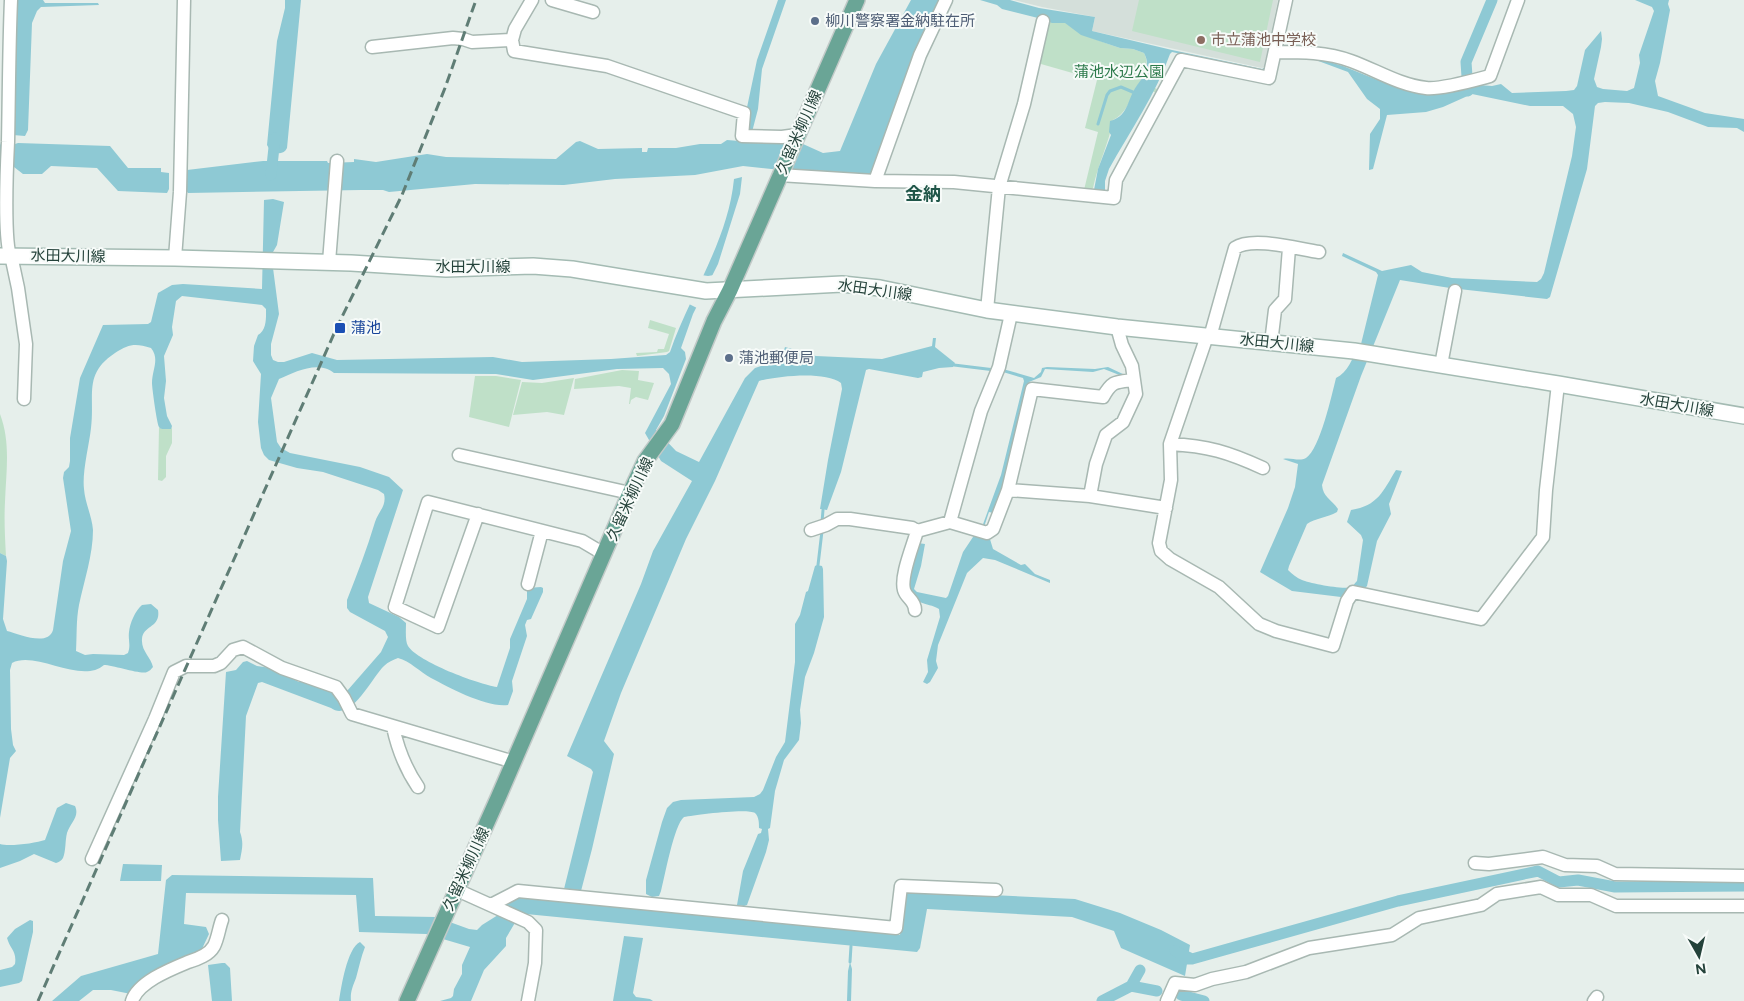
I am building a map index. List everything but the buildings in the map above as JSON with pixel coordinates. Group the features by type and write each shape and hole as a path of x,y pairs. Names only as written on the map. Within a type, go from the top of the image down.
{"main road":[{"name":"久留米柳川線","path":"407,1001 514,762 630,493 650,455 672,424 714,321 730,290 857,0"},
{"name":"水田大川線","path":"5,256 329,262 446,269 533,266 572,269 701,290 842,284 880,288 1011,314 1373,354 1744,416"}],"street":[{"path":"11,0 5,24 8,144 5,256 12,260 26,344 24,399"},
{"path":"176,258 181,160 184,0"},
{"path":"532,0 515,29 512,40 514,51 607,66 744,113 742,136 796,138"},
{"path":"552,0 593,12"},
{"path":"875,181 920,55 946,0"},
{"path":"780,174 875,181 954,182 1114,198 1116,180 1182,60 1269,78 1286,0"},
{"path":"1276,52 1328,54 1351,60 1391,79 1427,88 1459,83 1490,76 1518,0"},
{"path":"987,310 999,187 1024,104 1043,21"},
{"path":"372,46 453,38 462,38 472,42 512,40"},
{"path":"329,262 336,161"},
{"path":"1319,252 1256,243 1239,245 1235,248 1208,336 1170,444 1171,480 1159,543 1161,551 1170,559 1219,587 1259,624 1276,631 1333,646 1347,601 1353,592 1482,619 1543,537 1546,490 1558,384"},
{"path":"1271,343 1275,310 1285,299 1289,248"},
{"path":"1442,365 1455,291"},
{"path":"950,522 981,411 999,367 1011,314"},
{"path":"1090,496 1096,464 1106,435 1122,422 1136,394 1132,366 1122,345 1117,327"},
{"path":"811,530 837,519 850,519 912,528 917,531 950,522 986,533 993,529 1008,490 1032,389 1103,397 1110,384 1133,380"},
{"path":"1170,444 1200,446 1232,454 1263,468"},
{"path":"459,455 630,493"},
{"path":"1008,490 1090,496 1166,508"},
{"path":"478,514 438,627 395,607 428,502 478,514 582,541 604,554"},
{"path":"528,584 542,531"},
{"path":"915,610 915,604 904,592 903,580 917,531"},
{"path":"92,859 174,672 186,666 214,666 221,663 233,650 244,647 282,668 336,687 352,714 514,762"},
{"path":"393,727 397,747 408,772 418,787"},
{"path":"1475,863 1489,864 1543,857 1565,865 1597,866 1615,874 1744,876"},
{"path":"491,905 518,891 896,928 901,886 996,890"},
{"path":"1167,1001 1175,983 1195,985 1212,979 1246,972 1309,948 1392,935 1418,918 1481,905 1497,894 1541,887 1558,895 1591,895 1616,906 1744,906"},
{"path":"457,890 528,922 536,930 535,963 528,1001"},
{"path":"132,1001 133,997 146,984 156,977 202,957 214,946 222,920"}],"shaded area":[{"name":"市立蒲池中学校","path":"1014,0 1278,0 1264,67 1262,68 1092,31 1095,17"}],"green space":[{"name":"市立蒲池中学校","path":"1139,0 1273,0 1260,62 1132,31"},
{"name":"蒲池水辺公園","path":"1046,19 1066,23 1081,34 1111,45 1144,53 1147,63 1143,76 1136,88 1138,90 1147,84 1159,90 1157,94 1148,88 1140,94 1134,90 1124,111 1113,120 1093,188 1090,191 1084,190 1098,132 1085,128 1097,80 1034,62"},
{"path":"650,320 676,328 669,351 637,356 636,353 657,352 658,349 664,349 669,334 648,328"},
{"path":"622,370 639,371 638,380 654,383 648,400 636,397 629,404 631,388 619,386 574,389 575,379"},
{"path":"475,376 496,376 521,380 509,427 469,417"},
{"path":"574,378 564,415 547,412 513,415 522,382 542,383"},
{"path":"0,414 7,447 6,556 0,553"},
{"path":"172,426 172,443 166,456 166,477 162,481 158,480 159,427 171,429"}],"water":[{"path":"16,0 43,0 45,3 98,3 99,5 41,7 37,11 32,23 28,130 25,136 13,135"},
{"path":"285,0 301,0 287,148 284,152 279,153 270,150 267,145 277,41 285,8"},
{"path":"778,0 786,0 762,69 758,109 752,132 742,131 757,60"},
{"path":"911,0 940,0 871,175 808,173 743,166 695,175 615,179 564,185 475,184 389,192 383,190 361,190 188,193 185,189 187,170 263,161 327,161 328,163 354,162 354,159 376,162 427,154 446,157 556,159 576,142 580,141 598,149 642,148 642,152 647,152 648,148 676,148 700,144 721,144 727,140 764,143 786,142 803,144 823,153 840,151 876,64"},
{"path":"980,0 1010,0 1039,8 1095,17 1092,31 1262,69 1264,68 1279,0 1282,0 1267,68 1262,71 1172,52 1170,54 1150,98 1109,169 1105,181 1105,191 1094,190 1098,169 1111,135 1109,132 1110,121 1123,113 1144,74 1147,64 1144,53 1133,49 1120,48 1081,35 1065,23 1052,23 1002,9 997,5"},
{"path":"1635,0 1669,0 1670,10 1655,81 1658,96 1705,113 1744,119 1744,132 1737,128 1708,127 1668,112 1629,103 1598,103 1595,106 1587,169 1550,297 1547,299 1450,288 1400,280 1361,376 1322,485 1326,495 1338,509 1337,512 1307,524 1288,570 1298,578 1311,583 1341,588 1353,586 1357,581 1363,540 1361,535 1347,522 1351,510 1368,505 1374,501 1383,491 1396,470 1402,471 1389,504 1391,514 1377,541 1367,586 1362,591 1341,597 1292,591 1260,572 1288,508 1295,487 1298,464 1283,459 1303,459 1311,453 1325,421 1336,378 1347,368 1358,346 1361,344 1378,275 1376,272 1342,256 1343,253 1382,271 1411,265 1422,272 1452,278 1537,282 1544,273 1572,156 1576,127 1573,114 1563,106 1530,106 1472,94 1443,107 1426,112 1387,115 1373,169 1369,170 1370,134 1380,119 1380,109 1367,99 1348,72 1313,59 1343,66 1403,88 1492,86 1501,84 1512,93 1566,91 1574,90 1577,86 1585,50 1601,31 1601,47 1594,79 1597,87 1627,91 1634,88 1640,63 1639,55 1654,11 1652,7"},
{"path":"0,143 2,148 14,147 18,143 110,146 128,168 161,168 161,172 169,173 169,189 167,193 118,191 97,168 51,166 42,174 23,174 14,167 13,163 1,163 0,168"},
{"path":"742,177 740,194 718,264 693,314 681,348 685,352 686,359 664,416 656,430 676,451 699,462 745,378 755,368 781,359 785,347 816,356 882,359 932,346 933,338 936,338 935,347 955,363 953,367 923,372 922,377 918,378 866,370 841,472 827,510 820,509 842,389 841,383 834,379 813,376 790,376 759,381 715,481 686,539 621,693 604,741 614,754 581,891 564,889 593,772 591,769 567,756 641,584 653,551 692,481 661,461 645,433 671,384 669,374 663,368 617,369 533,380 496,374 334,373 328,369 314,367 306,368 279,379 271,398 277,442 281,448 290,453 360,467 389,477 403,490 368,597 369,603 399,617 406,623 407,644 414,652 423,659 449,671 476,682 497,687 510,648 510,639 527,599 527,588 541,587 543,592 531,619 527,620 525,625 527,636 512,681 513,691 508,705 490,703 469,696 431,678 398,658 384,666 361,697 346,709 339,711 262,682 258,683 246,716 240,860 221,861 218,797 226,672 236,670 243,662 247,661 257,666 271,668 299,682 307,680 347,691 381,652 388,637 385,631 350,612 347,608 347,600 376,518 384,502 384,494 378,490 323,472 297,468 269,460 261,448 258,422 261,374 253,361 254,346 265,323 266,309 262,305 182,296 176,301 172,327 173,335 164,356 166,381 164,398 167,416 172,426 171,429 161,429 158,424 152,383 155,356 151,348 132,345 124,348 105,361 98,369 92,386 91,428 84,482 93,539 78,611 76,651 85,655 124,655 128,653 129,632 133,617 142,605 151,604 158,610 158,616 155,623 143,634 142,643 153,667 144,673 104,665 94,670 83,671 33,661 22,660 12,663 10,670 11,729 13,745 16,751 10,758 0,818 0,553 6,556 7,561 3,619 7,631 33,638 45,638 53,630 63,561 71,531 63,478 64,472 69,467 70,438 80,378 103,325 148,324 151,322 158,293 172,285 262,289 264,200 273,199 284,202 277,245 273,252 273,268 279,314 271,344 271,355 273,360 278,362 284,362 312,353 337,360 493,357 522,362 666,355 670,352 716,246 730,202 734,179"},
{"path":"1108,367 1127,376 1127,378 1104,369 1093,372 1045,369 1041,377 1029,382 1005,485 993,513 989,512 984,527 982,527 1001,475 1024,381 1023,378 1003,372 1003,369 1034,378 1041,372 1042,368 1095,369"},
{"path":"975,534 989,536 993,549 1021,565 1025,564 1035,574 1050,580 1050,583 995,560 983,558 967,573 938,645 936,661 938,668 927,684 923,682 928,672 927,660 940,617 939,609 920,602 913,597 908,583 910,566 918,543 925,544 914,589 917,592 946,598 963,552"},
{"path":"817,565 822,566 823,569 824,617 805,677 800,710 799,740 784,760 775,791 766,852 747,905 737,905 743,871 758,834 761,833 762,829 759,828 759,820 755,813 742,811 684,817 673,840 659,896 652,897 646,894 646,880 662,822 667,808 673,802 681,800 754,797 763,790 776,757 785,742 795,662 795,624 800,615 806,592"},
{"path":"66,803 75,806 76,813 68,829 63,858 59,862 56,863 34,854 0,868 0,844 16,845 45,840 57,808"},
{"path":"123,864 162,865 161,881 120,881"},
{"path":"172,875 373,878 375,916 436,917 477,930 498,915 502,906 517,896 900,935 905,894 907,891 1075,899 1120,913 1161,930 1190,945 1185,976 1121,948 1114,931 1072,917 927,909 920,948 917,952 526,914 519,916 506,938 506,946 484,970 471,1001 440,1001 453,996 454,989 462,974 462,965 470,947 426,934 359,932 356,895 186,893 184,924 206,927 209,934 200,953 131,994 111,990 93,990 79,1001 52,1001 81,976 158,954 166,880"},
{"path":"30,920 33,921 33,932 22,981 0,987 0,970 12,967 15,964 14,953 7,938 15,929"},
{"path":"624,936 643,938 633,993 636,997 653,1001 613,1001"},
{"path":"360,942 365,947 352,989 351,1001 339,1001 348,960 355,946"},
{"path":"850,962 852,969 851,1001 847,1001 848,971"},
{"path":"225,963 230,968 232,1001 212,1001 208,965"}],"pier":[{"path":"701,275 714,275 699,309 689,304"}],"waterway":[{"path":"1468,91 1466,62 1492,0"},
{"path":"1098,124 1110,91 1121,87 1135,93"},
{"path":"271,175 275,138"},
{"path":"954,365 995,370"},
{"path":"822,522 823,510"},
{"path":"818,565 822,531"},
{"path":"1185,959 1192,959 1398,901 1538,871 1559,882 1578,880 1615,887 1744,886"},
{"path":"850,962 851,946"},
{"path":"1175,951 1192,959"},
{"path":"1102,1001 1131,986 1140,970"},
{"path":"1131,986 1157,991"},
{"path":"1181,995 1204,1001"}],"railway":[{"path":"38,1001 337,327 402,195 445,88 476,0"}],"place":[{"name":"柳川警察署金納駐在所","path":"815,21"},
{"name":"市立蒲池中学校","path":"1201,40"},
{"name":"蒲池","path":"340,328"},
{"name":"蒲池郵便局","path":"729,358"}],"district":[{"name":"金納","path":"923,194"}]}
